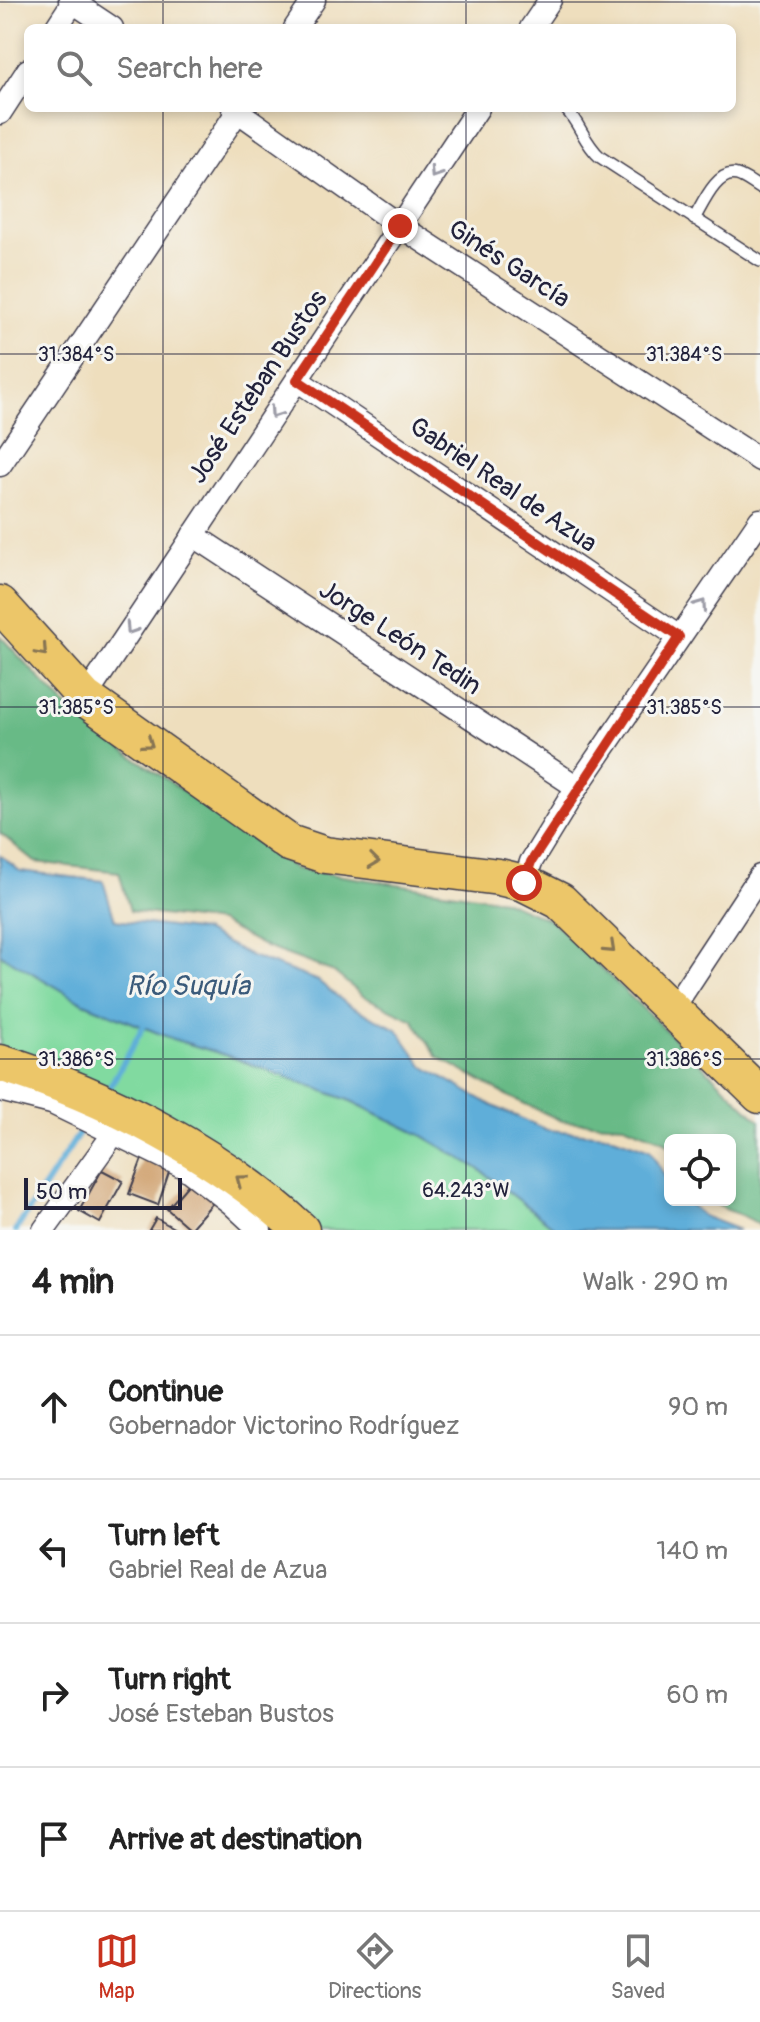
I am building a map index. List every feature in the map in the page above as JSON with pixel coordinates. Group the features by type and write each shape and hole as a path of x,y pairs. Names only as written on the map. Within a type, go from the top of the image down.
{"main road":[{"path":"0,604 85,698 289,843 325,855 499,877 524,883 560,901 760,1095"},
{"path":"0,1063 111,1123 231,1172 301,1230"}],"street":[{"path":"298,24 314,0"},
{"path":"534,24 550,0"},
{"path":"58,24 72,1 106,24"},
{"path":"0,113 24,76"},
{"path":"0,465 235,112"},
{"name":"Ginés García","path":"241,112 400,226 760,460"},
{"name":"José Esteban Bustos","path":"85,698 475,112"},
{"name":"Gabriel Real de Azua","path":"297,380 679,637"},
{"path":"524,883 531,862 577,787 760,520"},
{"name":"Jorge León Tedin","path":"193,535 577,787"},
{"path":"673,1008 757,889"},
{"path":"0,1090 60,1095"},
{"path":"44,1230 111,1123 184,1167 260,1230"}],"lane":[{"path":"568,112 578,124 589,148 760,261"},
{"path":"694,219 719,181 727,175 737,175 760,188"}],"green space":[{"path":"0,636 76,717 296,869 503,900 552,921 760,1121 760,1226 719,1206 736,1206 736,1134 664,1134 664,1141 624,1125 562,1121 508,1096 438,1057 413,1020 363,996 334,972 266,947 219,922 130,911 119,872 35,862 0,833"},
{"path":"0,954 84,1003 173,1039 232,1057 351,1101 421,1135 479,1169 558,1230 301,1230 0,1063"}],"water":[{"name":"Río Suquía","path":"0,855 20,871 103,881 115,920 203,931 251,956 318,981 348,1005 397,1029 423,1066 493,1106 547,1130 608,1135 650,1150 664,1175 664,1206 692,1206 703,1216 739,1230 558,1230 479,1169 421,1135 351,1101 232,1057 173,1039 84,1003 0,954"}],"building":[{"path":"142,1159 170,1169 158,1205 129,1194"},
{"path":"102,1170 123,1181 100,1223 79,1211"},
{"path":"193,1179 216,1199 190,1229 167,1209"},
{"path":"156,1218 177,1230 149,1230"}],"waterway":[{"path":"108,1090 147,1020"},
{"path":"16,1230 86,1123"}],"route":[{"path":"400,226 297,380 679,637 577,787 531,862 524,883"}]}
